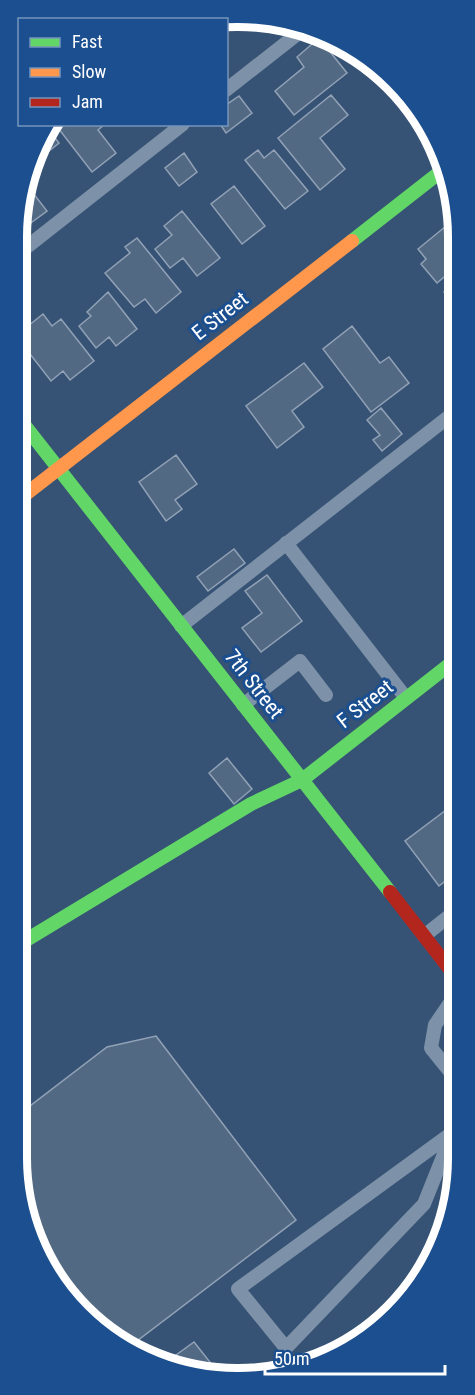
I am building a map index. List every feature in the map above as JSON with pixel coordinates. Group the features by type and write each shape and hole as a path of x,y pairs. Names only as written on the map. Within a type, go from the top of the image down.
{"street":[{"name":"E Street","path":"27,493 438,174"},
{"name":"7th Street","path":"27,429 448,967"},
{"name":"F Street","path":"27,940 251,804 302,780 448,666"}],"lane":[{"path":"228,88 296,35"},
{"path":"27,247 180,126"},
{"path":"181,626 448,420"},
{"path":"286,543 406,698"},
{"path":"243,705 300,661 326,696"},
{"path":"424,936 448,917"},
{"path":"448,1006 435,1025 431,1048 448,1069"},
{"path":"448,1136 238,1289 286,1348 424,1204 448,1143"}],"building":[{"path":"315,42 326,47 347,73 294,115 275,91 304,67 297,57"},
{"path":"331,95 348,115 320,138 345,169 320,190 278,138"},
{"path":"239,96 252,113 226,133 221,126 228,126 228,104"},
{"path":"59,126 103,126 98,130 116,153 92,172"},
{"path":"53,136 59,143 44,155"},
{"path":"258,150 264,158 274,150 308,191 285,209 245,160"},
{"path":"184,153 197,172 179,186 165,168"},
{"path":"234,186 265,226 242,244 211,204"},
{"path":"33,193 47,211 28,225 27,224"},
{"path":"182,211 220,258 197,276 183,258 170,268 155,249 172,235 164,226"},
{"path":"448,224 448,274 437,283 421,264 426,259 418,249"},
{"path":"137,238 181,292 156,313 145,299 134,307 105,273 130,253 125,247"},
{"path":"108,292 137,329 116,346 109,337 96,348 79,326 91,316 87,312"},
{"path":"43,314 52,326 61,319 94,361 70,380 63,371 51,381 27,350 27,327"},
{"path":"352,326 380,363 389,357 409,383 371,412 323,349"},
{"path":"304,363 323,387 292,411 304,427 277,448 246,406"},
{"path":"381,408 402,434 382,451 373,440 380,435 367,420"},
{"path":"176,455 197,484 175,500 182,509 166,521 139,482"},
{"path":"234,549 245,563 208,591 197,577"},
{"path":"267,575 302,621 261,652 242,628 262,613 245,591"},
{"path":"227,758 252,789 234,804 209,773"},
{"path":"448,809 448,879 439,886 405,841"},
{"path":"156,1036 296,1220 136,1342 99,1316 70,1286 62,1274 38,1225 27,1171 27,1108 107,1047"},
{"path":"194,1342 213,1366 196,1364 172,1358"}],"traffic: fast":[{"path":"352,241 438,174"},
{"path":"27,428 390,892"},
{"path":"27,940 251,804 302,780 448,666"}],"traffic: slow":[{"path":"27,493 352,241"}],"traffic: jam":[{"path":"390,892 448,967"}]}
